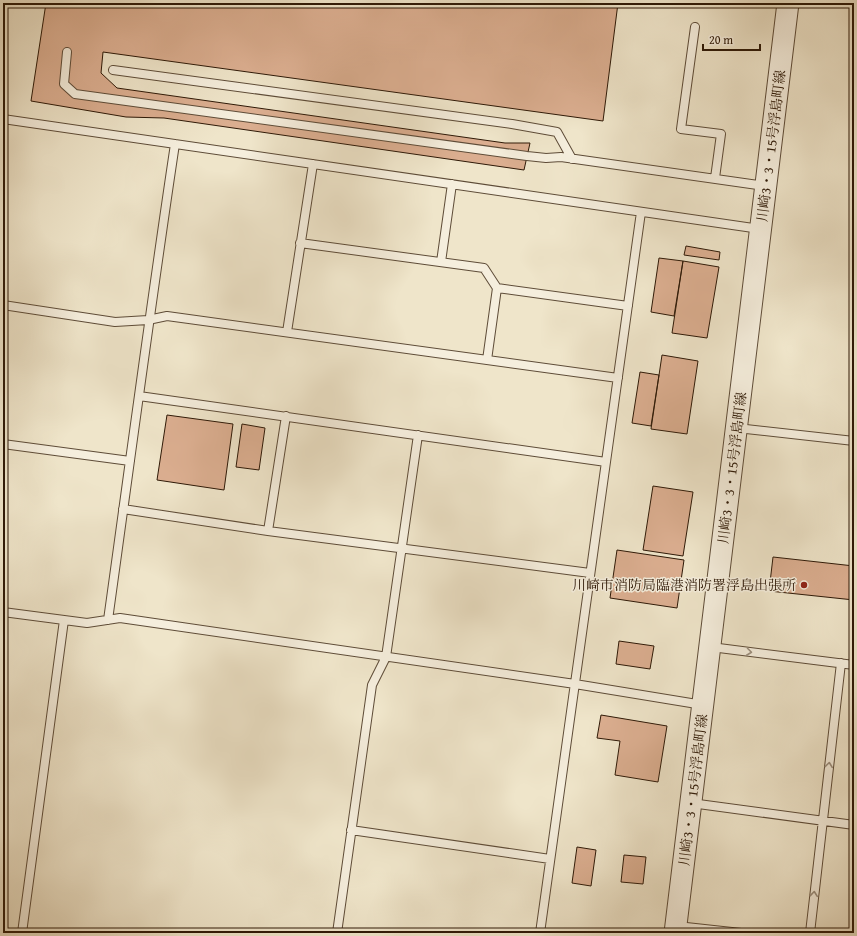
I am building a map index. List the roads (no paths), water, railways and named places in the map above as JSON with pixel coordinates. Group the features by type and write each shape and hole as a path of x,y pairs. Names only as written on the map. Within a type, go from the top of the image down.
{"street":[{"name":"川崎3・3・15号浮島町線","path":"676,929 788,3"}],"lane":[{"path":"695,28 681,129 721,134 715,178"},
{"path":"67,52 64,84 75,94 527,156 546,158 561,157 766,186"},
{"path":"114,70 497,122 557,132 572,159"},
{"path":"3,120 761,229"},
{"path":"108,620 148,320 175,144"},
{"path":"287,332 312,164"},
{"path":"441,262 452,184"},
{"path":"540,933 641,212"},
{"path":"300,243 484,268 497,288 487,360"},
{"path":"497,288 628,306"},
{"path":"3,305 115,322 148,320 167,316 618,378"},
{"path":"139,396 606,462"},
{"path":"268,531 286,416"},
{"path":"736,428 854,441"},
{"path":"337,933 372,685 386,657 418,435"},
{"path":"3,444 130,461"},
{"path":"124,509 268,531 590,573"},
{"path":"3,612 86,623 120,618 575,684 703,705"},
{"path":"22,933 64,620"},
{"path":"710,647 854,664"},
{"path":"810,933 841,663"},
{"path":"691,803 854,825"},
{"path":"351,830 550,859"},
{"path":"676,929 741,933"}],"place":[{"name":"川崎市消防局臨港消防署浮島出張所","path":"804,585"}]}
